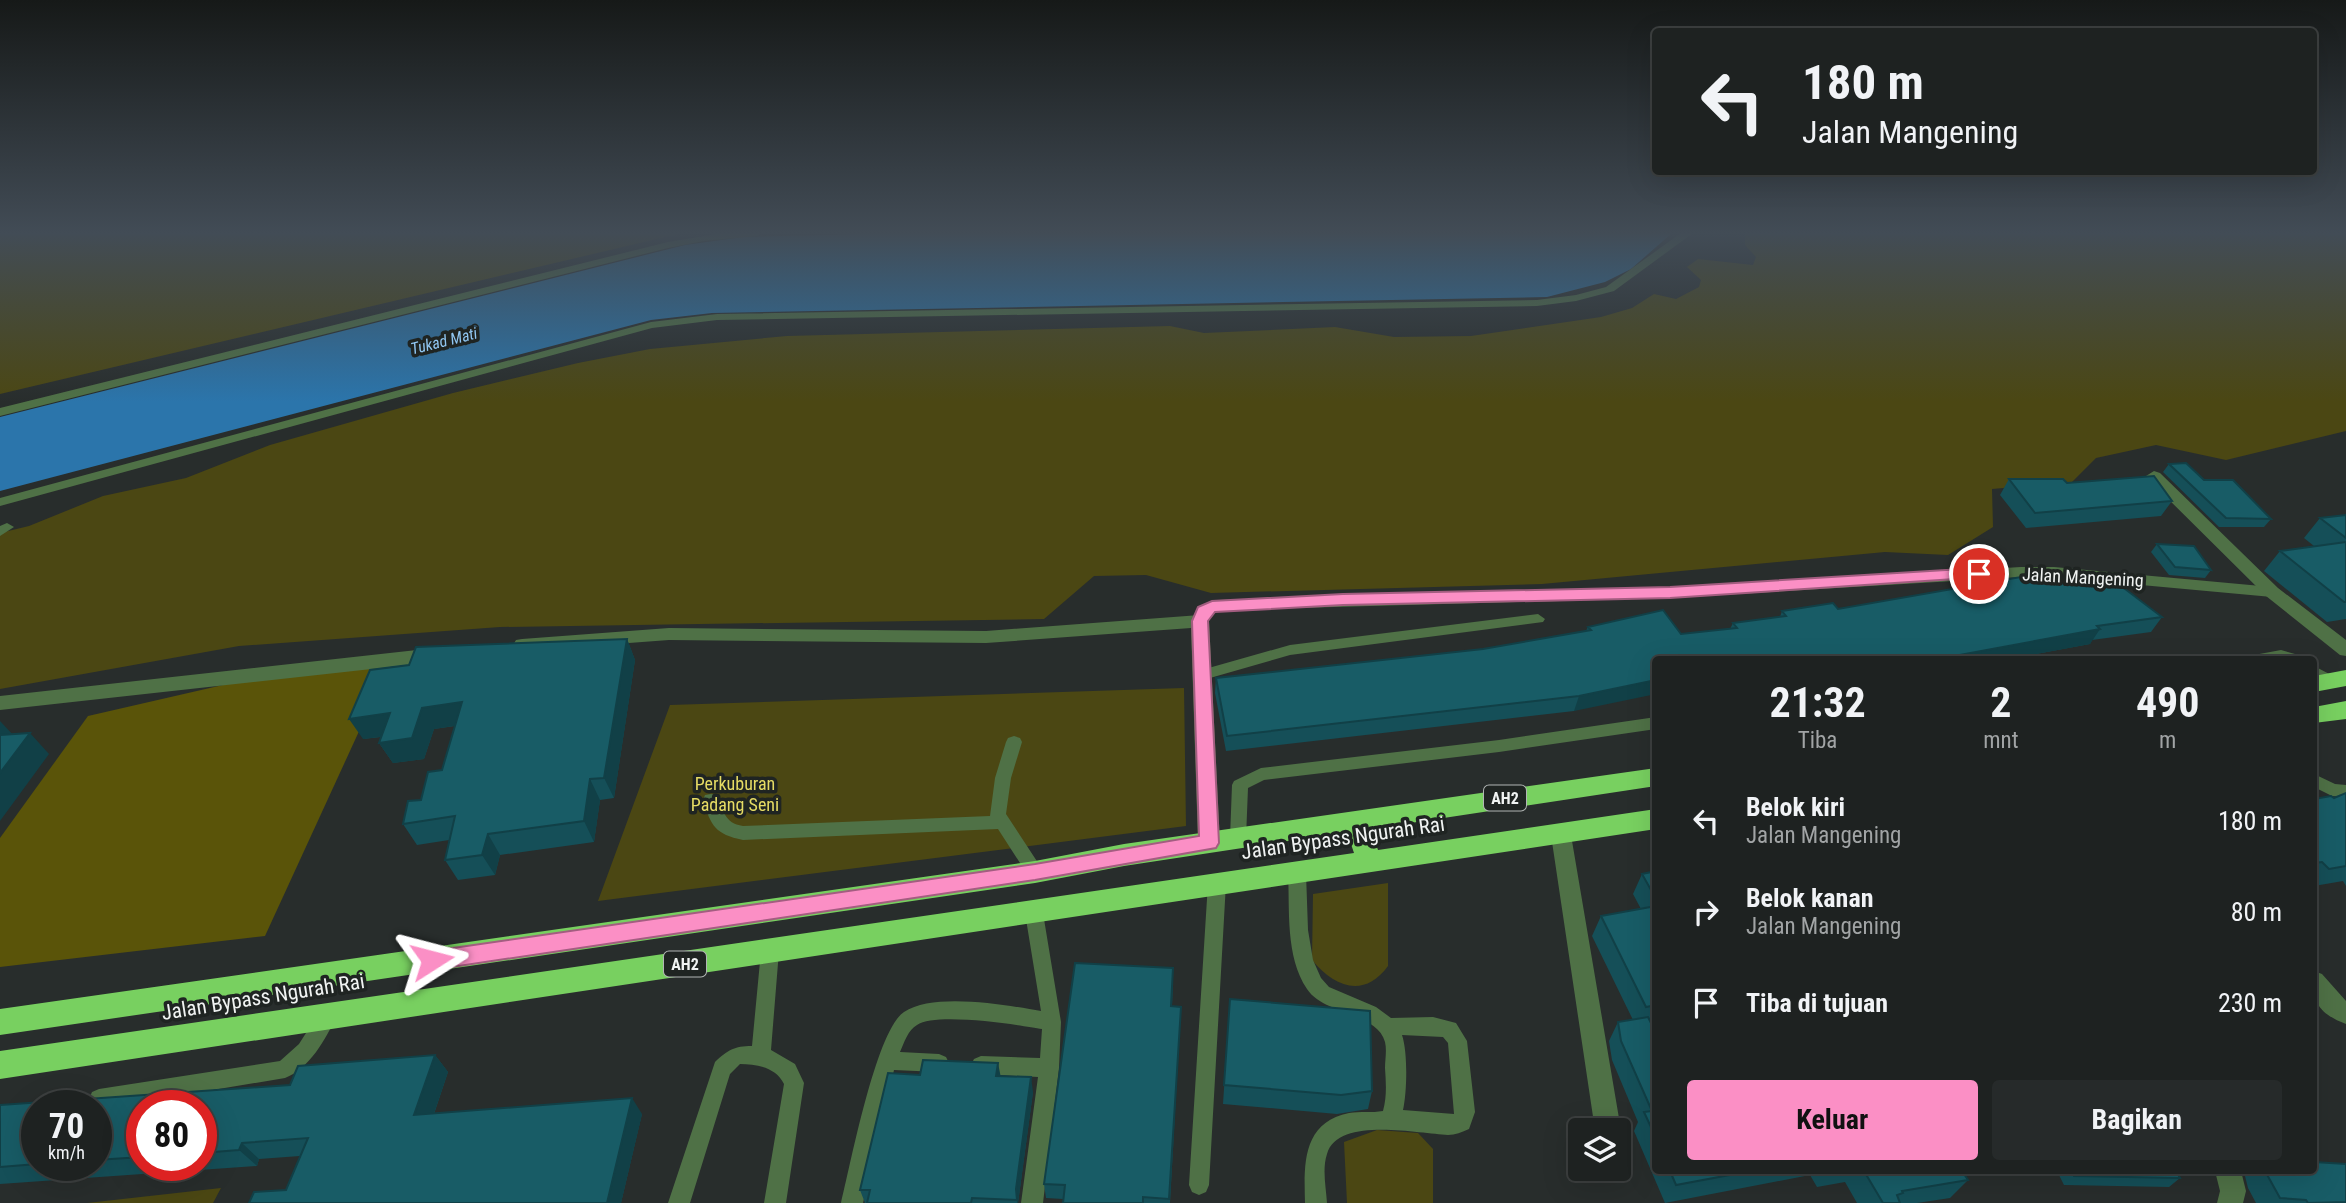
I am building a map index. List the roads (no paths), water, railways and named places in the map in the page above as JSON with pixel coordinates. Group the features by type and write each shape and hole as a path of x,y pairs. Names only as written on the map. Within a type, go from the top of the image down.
{"highway":[{"path":"2317,715 2346,710"},
{"name":"Jalan Bypass Ngurah Rai","path":"0,1022 327,977 1035,872 1124,855 1356,820 1652,778"},
{"path":"1356,820 1370,863"},
{"name":"Jalan Bypass Ngurah Rai","path":"2,1071 329,1015 1034,913 1178,887 1370,863 1652,820"}],"street":[{"path":"2154,476 2272,592 2346,650"},
{"path":"498,648 669,634 986,637 1200,621 1209,843"},
{"path":"0,703 282,670 448,654"},
{"path":"1561,835 1606,1118"},
{"path":"2317,985 2334,1007 2346,1013"},
{"path":"2229,1174 2233,1191 2230,1203"}],"lane":[{"path":"0,412 496,289"},
{"path":"0,502 651,325 717,317 1537,303 1576,298 1609,289"},
{"name":"Jalan Mangening","path":"1200,621 1204,611 1217,606 1343,600 1696,592 2021,572 2066,573 2272,592"},
{"path":"1203,675 1290,650 1403,638 1538,619"},
{"path":"1238,838 1240,785 1261,775 1499,746 1652,724"},
{"path":"1014,742 998,807 1002,822 1035,872"},
{"path":"2317,782 2332,790 2346,791"},
{"path":"711,800 720,825 728,831 743,833 1002,822"},
{"path":"1297,873 1303,961 1314,985 1333,1000 1372,1014 1388,1027 1394,1040 1397,1104 1390,1119"},
{"path":"1199,1185 1217,883"},
{"path":"1032,1203 1052,1022 1034,913"},
{"path":"761,1055 770,951"},
{"path":"852,1203 888,1061 900,1028 910,1017 931,1010 1052,1022"},
{"path":"112,1096 285,1069 306,1050 329,1015"},
{"path":"1316,1203 1315,1153 1327,1134 1347,1123 1378,1124 1390,1119 1451,1125 1462,1122 1465,1112 1457,1041 1449,1029 1433,1026 1388,1027"},
{"path":"679,1203 722,1069 736,1055 761,1055 788,1071 794,1083 775,1203"},
{"path":"888,1061 1049,1068"}],"water":[{"name":"Tukad Mati","path":"509,289 1577,289 1547,297 712,313 651,320 0,491 0,417"}],"park label":[{"name":"Perkuburan Padang Seni","path":"735,793"}]}
